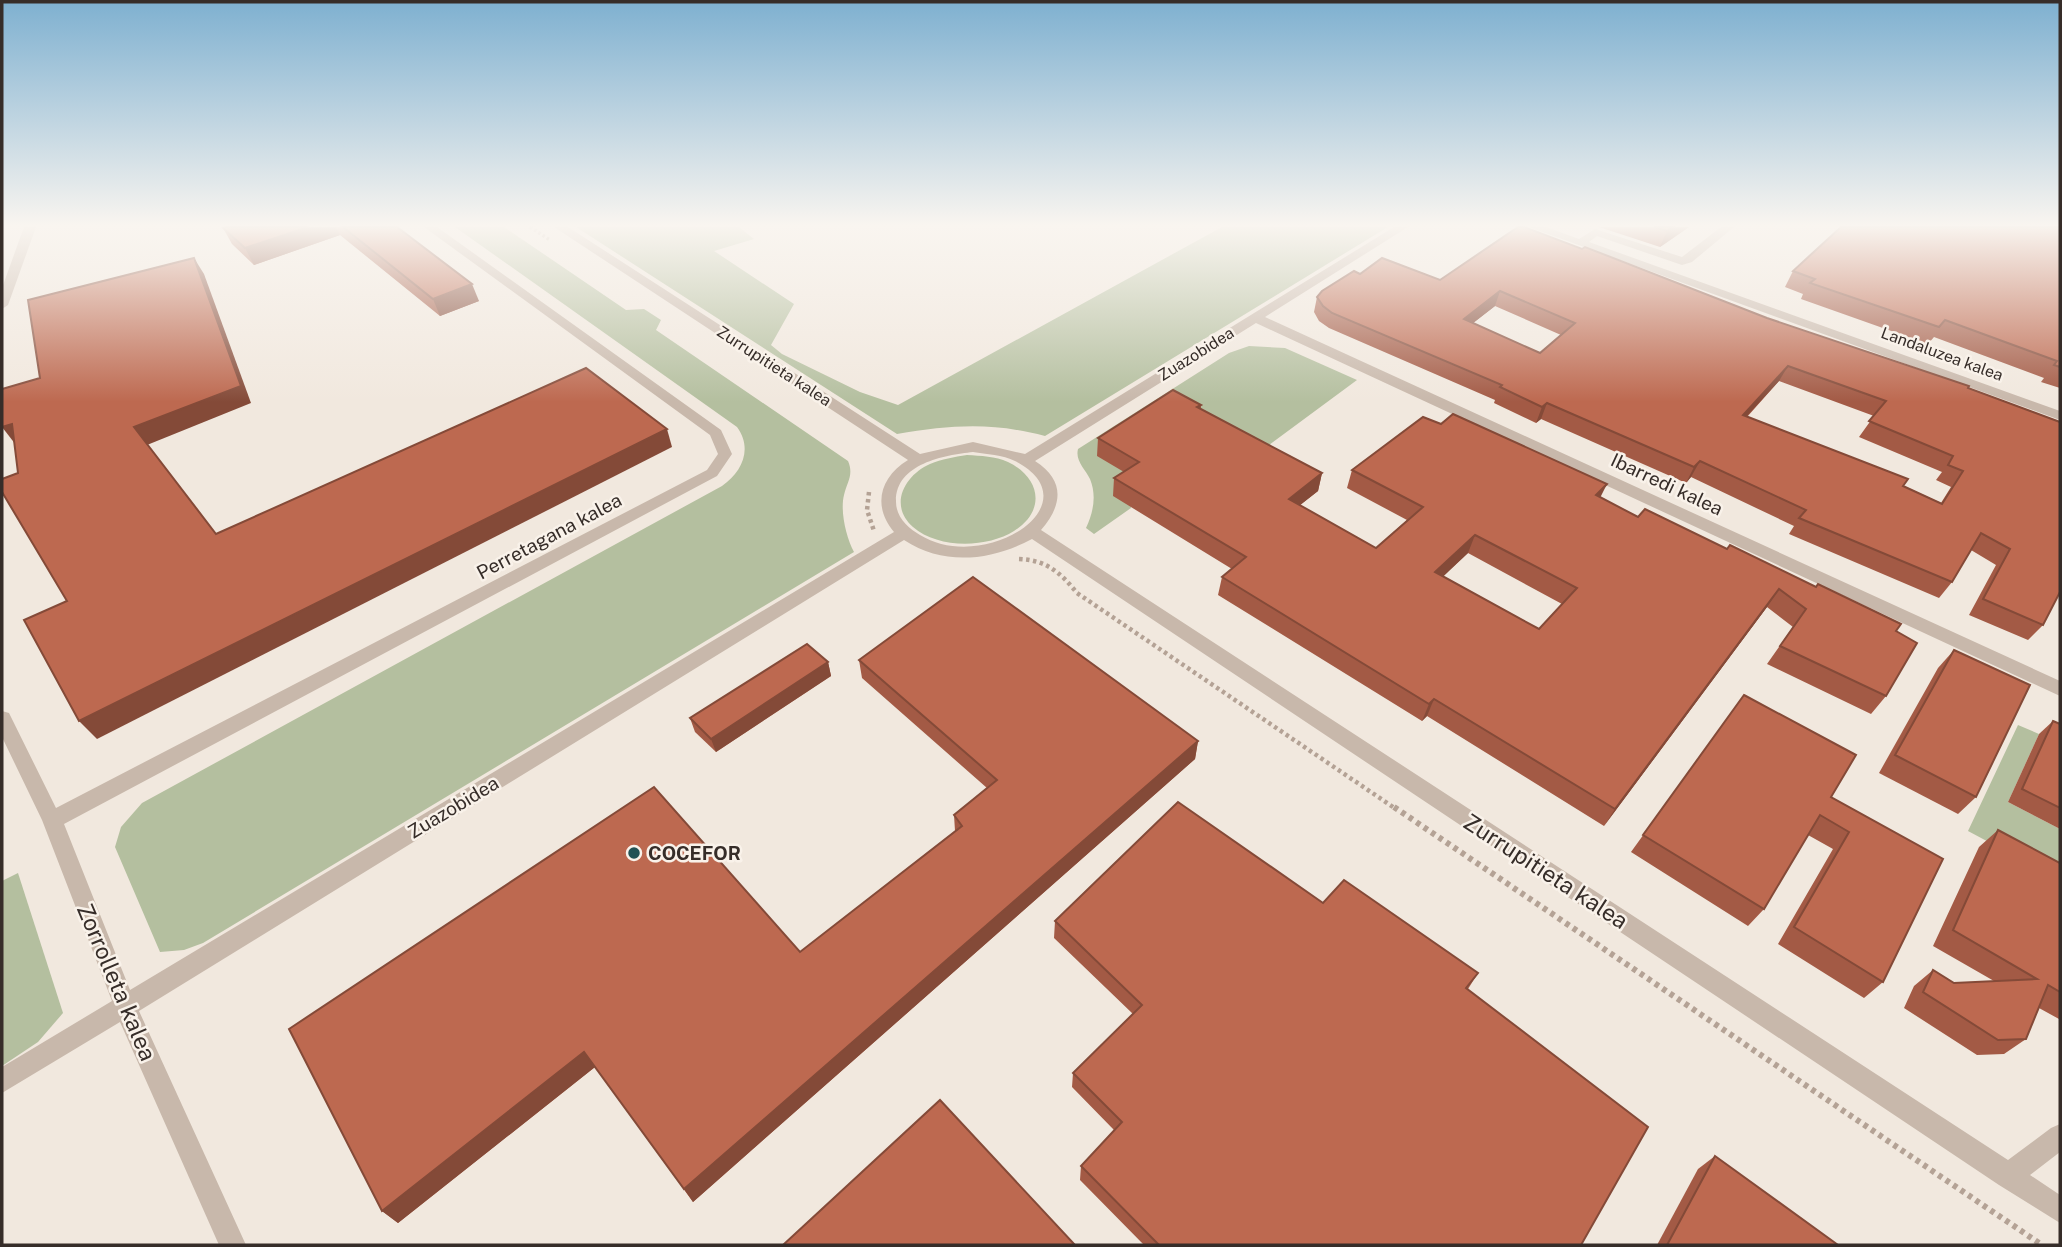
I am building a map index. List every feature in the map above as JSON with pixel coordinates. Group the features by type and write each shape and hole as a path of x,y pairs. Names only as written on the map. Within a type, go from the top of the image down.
{"street":[{"path":"2,304 5,285"},
{"name":"Perretagana kalea","path":"52,820 712,473 725,454 716,433 511,285"},
{"name":"Zurrupitieta kalea","path":"650,285 919,460"},
{"name":"Zuazobidea","path":"1026,460 1308,285"},
{"name":"Landaluzea kalea","path":"1699,285 2060,415"},
{"name":"Ibarredi kalea","path":"1255,318 2060,689"},
{"path":"973,447 1001,450 1026,460 1043,475 1052,494 1051,507 1044,521 1017,542 978,552 937,549 904,533 892,518 888,502 891,486 902,472 935,453 973,447"},
{"name":"Zurrupitieta kalea","path":"1033,532 2060,1210"},
{"name":"Zuazobidea","path":"2,1081 904,533"},
{"name":"Zorrolleta kalea","path":"2,718 52,820 125,1006 233,1245"},
{"path":"2008,1176 2060,1137"}],"path":[{"path":"872,483 867,498 867,510 874,527 871,542 879,549"},
{"path":"1012,560 1039,560 1065,578 1077,593 2042,1245"}],"green space":[{"path":"537,285 590,285 626,310 644,309 661,320 656,330 848,461 850,474 844,495 843,516 854,552 203,943 184,950 160,952 115,847 121,827 142,803 722,486 735,474 743,460 744,444 737,427"},
{"path":"666,285 766,285 794,304 771,345 782,354 860,392 898,405 1116,285 1292,285 1045,436 971,426 897,434"},
{"path":"1249,346 1285,348 1357,380 1258,453 1098,455 1125,472 1131,508 1094,534 1086,528 1094,498 1090,479 1079,461 1078,449 1229,353"},
{"path":"967,455 998,459 1019,469 1033,486 1035,505 1031,514 1014,531 990,541 963,544 923,534 913,527 902,509 901,500 907,483 913,475 930,464"},
{"path":"2018,725 2039,734 2008,802 2060,829 2060,880 1968,831"},
{"path":"18,873 63,1013 38,1042 2,1066 2,881"}],"building":[{"path":"87,285 204,285 241,386 134,427 216,534 586,368 667,429 79,721 24,620 67,601 2,492 2,479 18,473 12,424 2,427 2,389 40,378 28,300"},
{"path":"416,285 469,285 433,299"},
{"path":"1331,285 1683,285 1767,318 1969,386 1968,388 2060,422 2060,592 2043,625 1983,599 2010,549 1981,533 1952,582 1799,518 1806,510 1700,461 1694,467 1547,403 1542,407 1500,387 1502,385 1332,313 1317,297","holes":["1500,291 1575,323 1540,353 1464,319","1788,366 1886,401 1869,421 1953,456 1948,465 1963,471 1942,504 1903,486 1908,479 1743,415"]},
{"path":"1816,285 2060,285 2060,367 2054,365 2057,361 1945,320 1939,327"},
{"path":"1173,390 1201,405 1197,407 1322,473 1289,499 1376,548 1423,507 1352,470 1423,417 1441,424 1453,414 1607,484 1596,495 1638,517 1645,509 1727,549 1730,545 1816,587 1818,584 1901,624 1896,631 1917,643 1886,696 1780,646 1806,609 1779,589 1615,809 1434,699 1429,704 1222,577 1246,557 1114,478 1139,462 1098,438","holes":["1475,535 1577,588 1539,629 1435,572"]},
{"path":"973,577 1198,741 684,1189 584,1052 382,1211 289,1029 654,787 800,952 962,826 954,815 997,780 859,660"},
{"path":"807,644 828,662 711,739 690,718"},
{"path":"1954,650 2030,685 1976,797 1895,755"},
{"path":"1744,695 1856,755 1831,797 1943,859 1883,982 1794,927 1849,832 1820,815 1764,909 1643,835"},
{"path":"2053,721 2060,724 2060,808 2022,789"},
{"path":"1178,802 1323,903 1344,880 1478,973 1466,988 1648,1127 1581,1245 1159,1245 1081,1166 1122,1122 1073,1073 1142,1005 1055,921"},
{"path":"1998,830 2060,863 2060,992 2048,985 2026,1039 1998,1040 1923,992 1933,970 1954,983 2037,979 1953,930"},
{"path":"940,1100 1075,1245 783,1245"},
{"path":"1715,1156 1838,1245 1667,1245"}],"place":[{"name":"COCEFOR","path":"634,853"}]}
